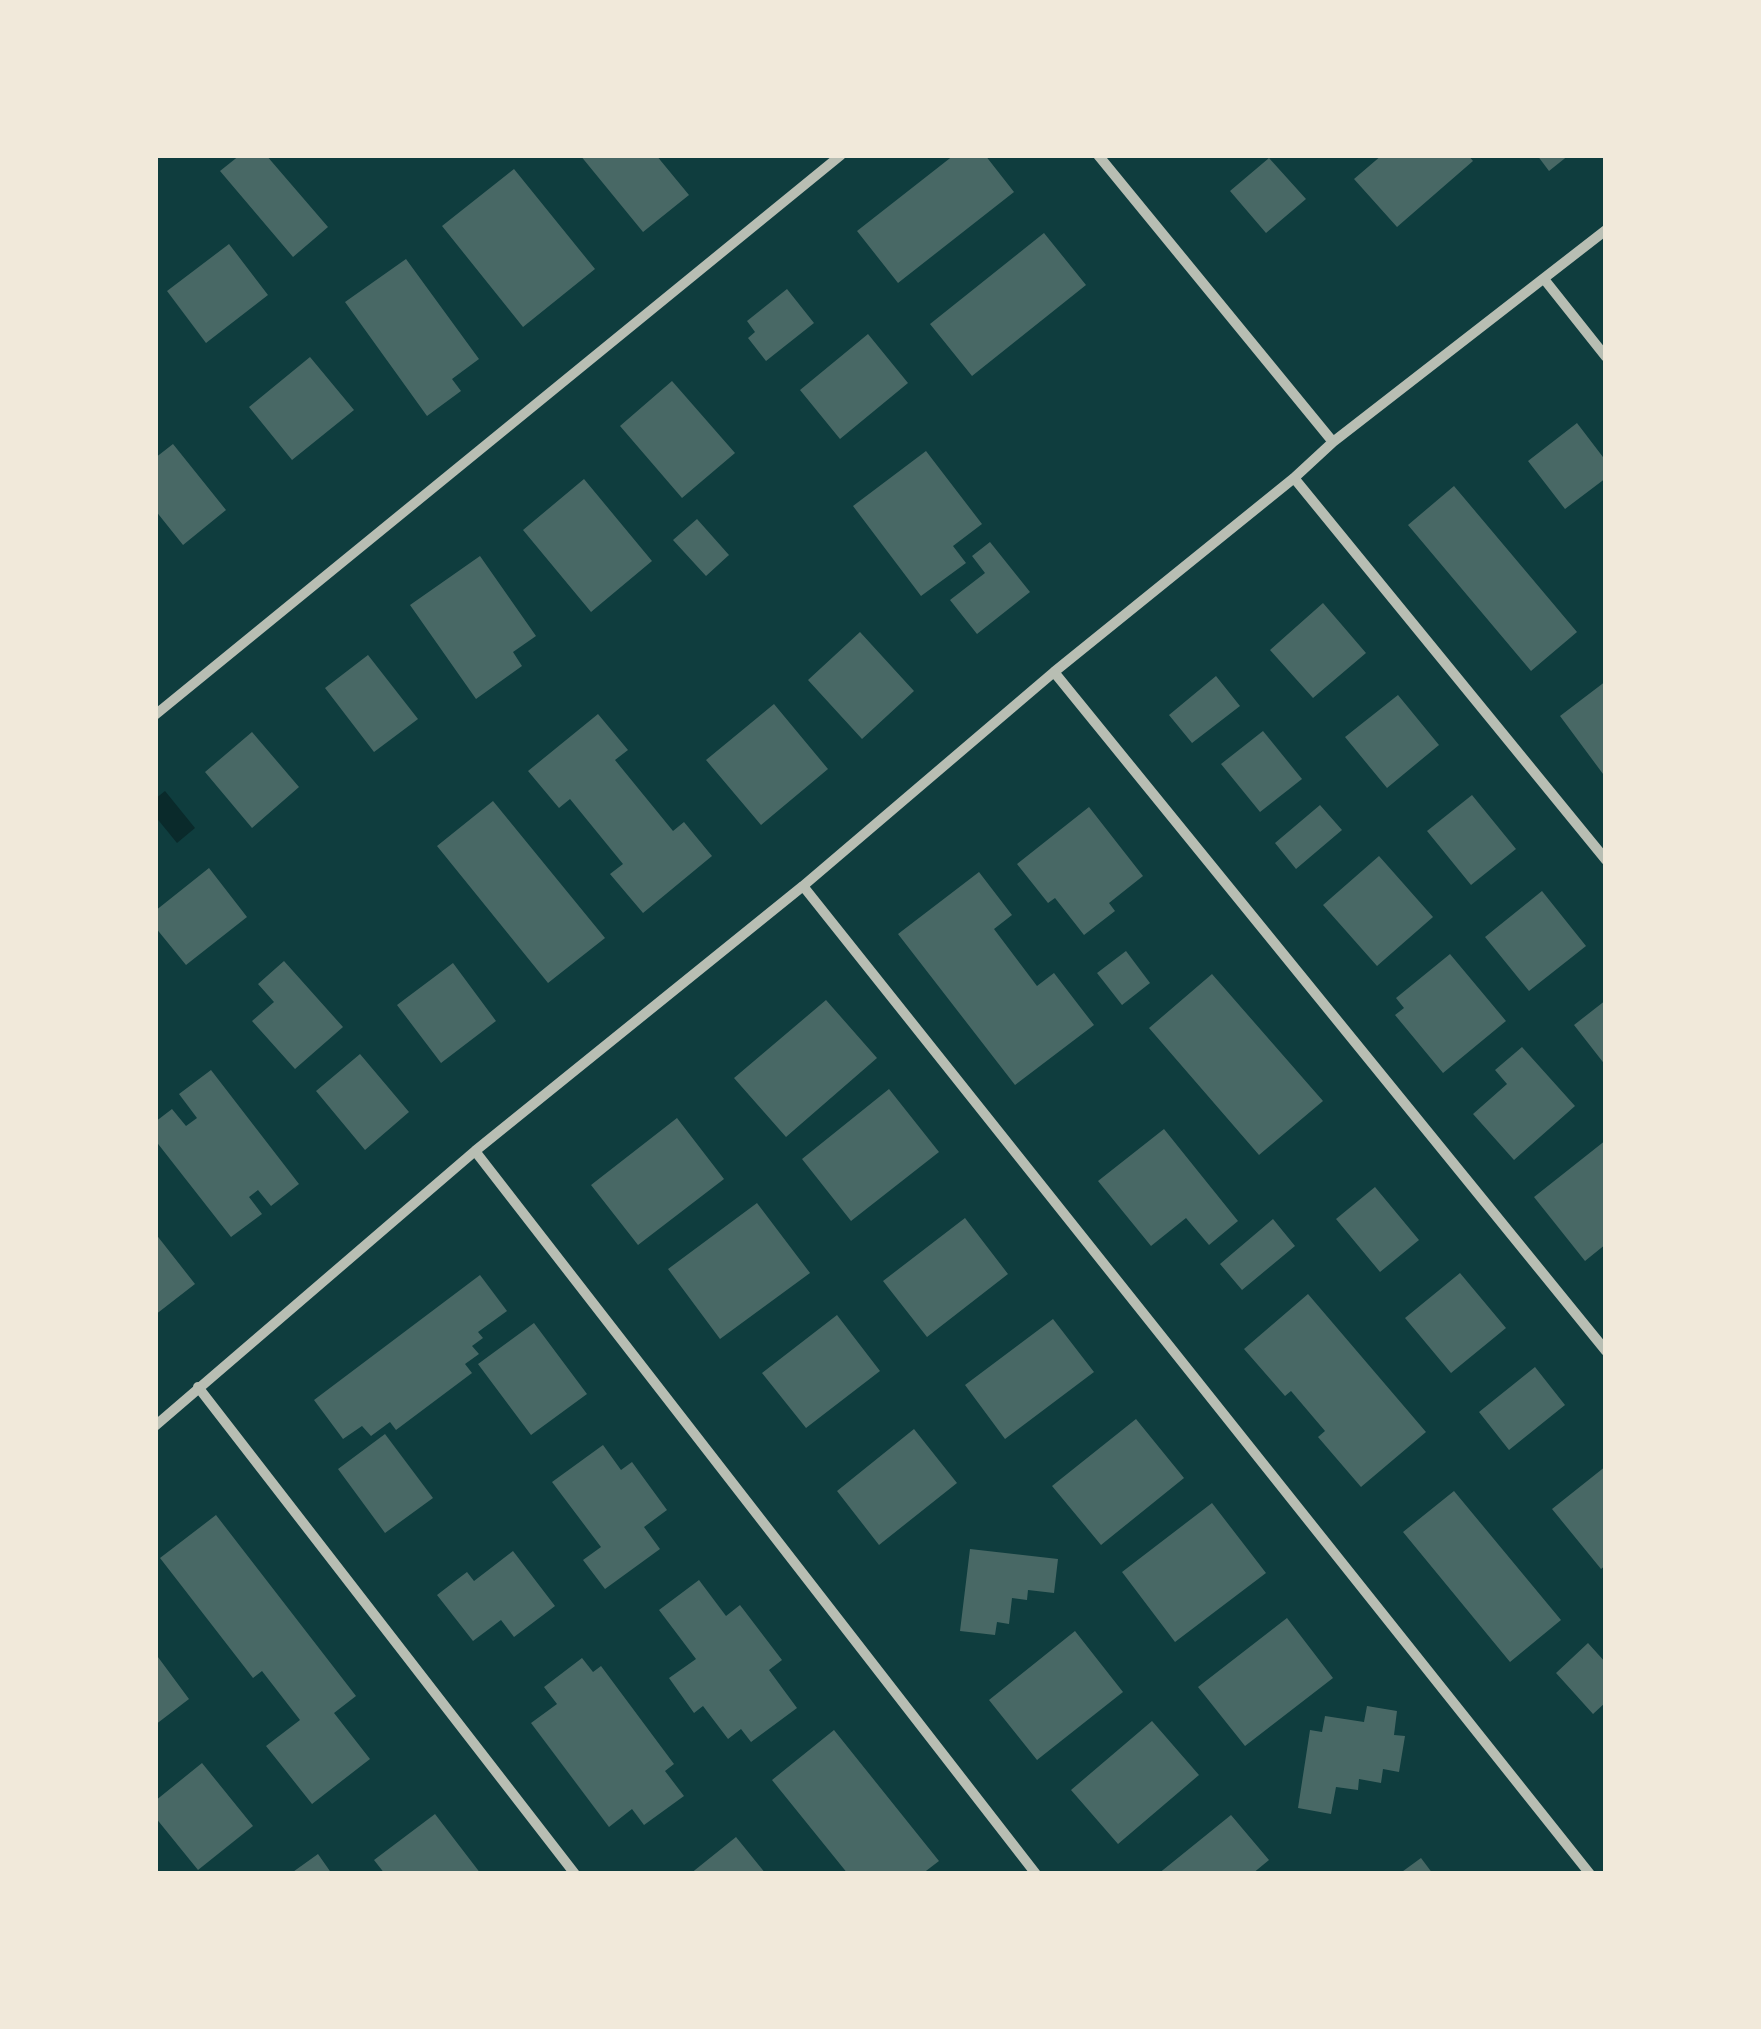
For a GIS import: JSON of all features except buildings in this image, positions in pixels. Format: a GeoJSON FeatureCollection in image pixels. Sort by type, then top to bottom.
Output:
{"type":"FeatureCollection","features":[{"type":"Feature","properties":{"kind":"street"},"geometry":{"type":"LineString","coordinates":[[155,715],[842,155]]}},
{"type":"Feature","properties":{"kind":"street"},"geometry":{"type":"LineString","coordinates":[[1098,155],[1333,442]]}},
{"type":"Feature","properties":{"kind":"street"},"geometry":{"type":"LineString","coordinates":[[155,1426],[475,1151],[803,886],[1333,442],[1606,230]]}},
{"type":"Feature","properties":{"kind":"street"},"geometry":{"type":"LineString","coordinates":[[1544,279],[1606,356]]}},
{"type":"Feature","properties":{"kind":"street"},"geometry":{"type":"LineString","coordinates":[[1294,478],[1606,860]]}},
{"type":"Feature","properties":{"kind":"street"},"geometry":{"type":"LineString","coordinates":[[1054,672],[1606,1351]]}},
{"type":"Feature","properties":{"kind":"street"},"geometry":{"type":"LineString","coordinates":[[803,886],[1590,1874]]}},
{"type":"Feature","properties":{"kind":"street"},"geometry":{"type":"LineString","coordinates":[[475,1151],[1036,1874]]}},
{"type":"Feature","properties":{"kind":"street"},"geometry":{"type":"LineString","coordinates":[[198,1387],[575,1874]]}},
{"type":"Feature","properties":{"kind":"water"},"geometry":{"type":"Polygon","coordinates":[[[165,791],[195,828],[177,843],[155,816],[155,799],[165,791]]]}}]}
